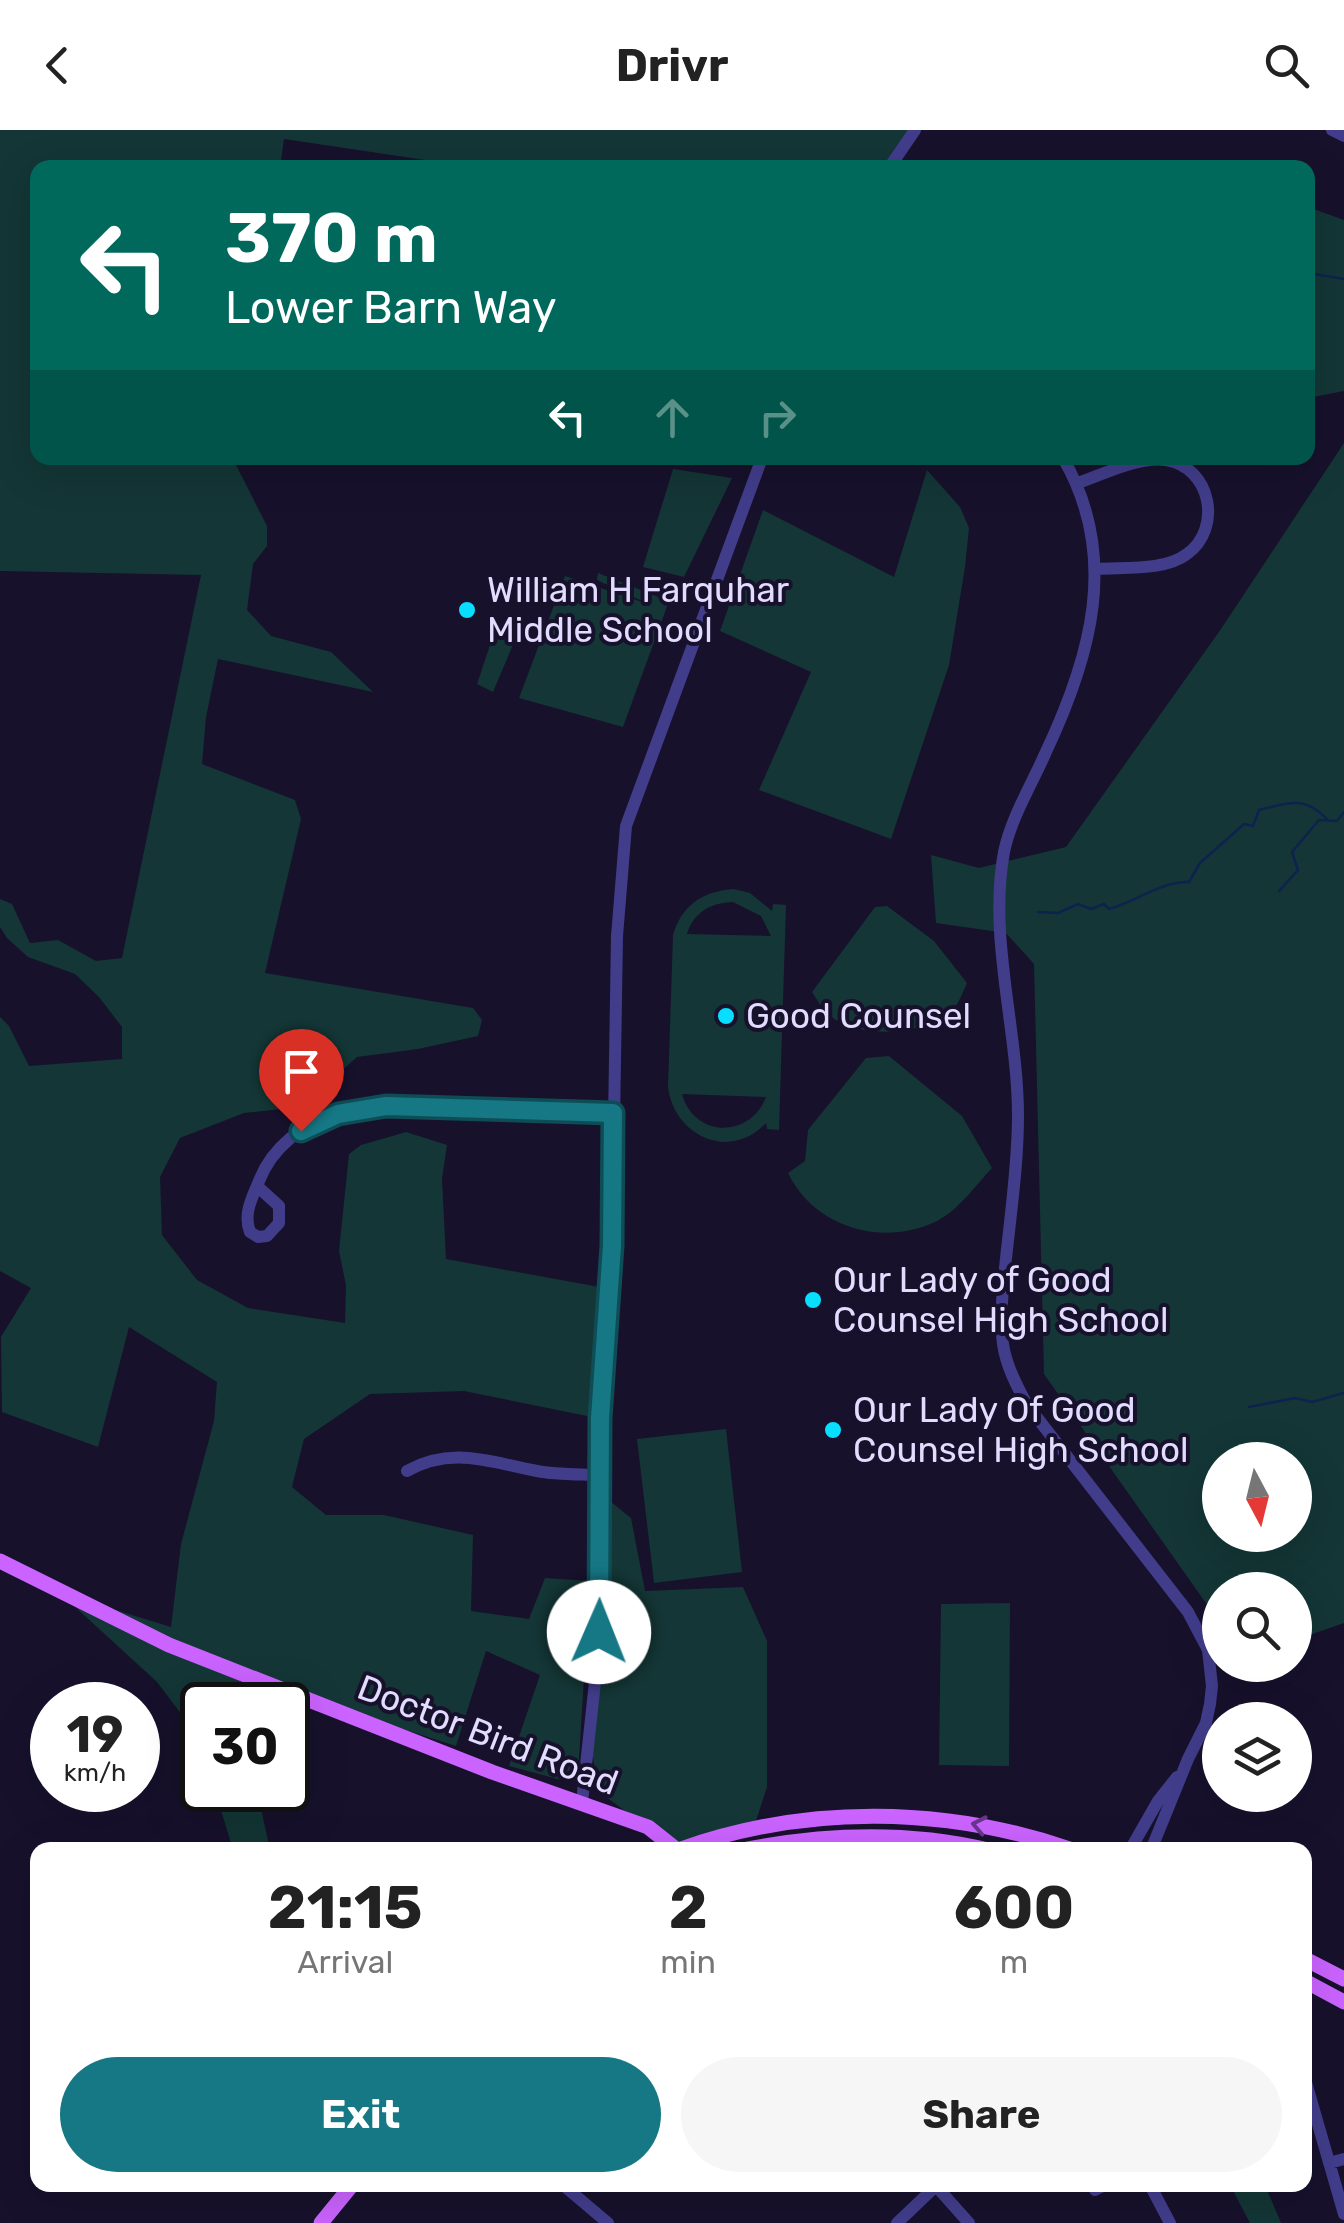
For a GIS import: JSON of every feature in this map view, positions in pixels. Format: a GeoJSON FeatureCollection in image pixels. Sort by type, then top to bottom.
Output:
{"type":"FeatureCollection","features":[{"type":"Feature","properties":{"kind":"main road","name":"Doctor Bird Road"},"geometry":{"type":"LineString","coordinates":[[0,1561],[169,1645],[492,1772],[648,1828],[667,1842]]}},
{"type":"Feature","properties":{"kind":"main road"},"geometry":{"type":"LineString","coordinates":[[704,1842],[754,1827],[896,1815],[986,1826],[1044,1842]]}},
{"type":"Feature","properties":{"kind":"main road"},"geometry":{"type":"LineString","coordinates":[[804,1842],[842,1837],[944,1842]]}},
{"type":"Feature","properties":{"kind":"main road"},"geometry":{"type":"LineString","coordinates":[[1312,1963],[1344,1979]]}},
{"type":"Feature","properties":{"kind":"main road"},"geometry":{"type":"LineString","coordinates":[[1312,1985],[1344,2002]]}},
{"type":"Feature","properties":{"kind":"main road"},"geometry":{"type":"LineString","coordinates":[[326,2221],[347,2192]]}},
{"type":"Feature","properties":{"kind":"street"},"geometry":{"type":"LineString","coordinates":[[895,160],[916,130]]}},
{"type":"Feature","properties":{"kind":"street"},"geometry":{"type":"LineString","coordinates":[[1332,130],[1344,136]]}},
{"type":"Feature","properties":{"kind":"street"},"geometry":{"type":"LineString","coordinates":[[582,1802],[598,1645],[601,1400],[612,1246],[617,936],[626,826],[759,465]]}},
{"type":"Feature","properties":{"kind":"street"},"geometry":{"type":"LineString","coordinates":[[1067,465],[1078,482],[1091,525],[1097,568],[1094,612],[1080,668],[1005,848],[998,896],[1017,1063],[1018,1122],[1004,1282],[1003,1345],[1012,1376],[1028,1406],[1188,1612],[1204,1639],[1212,1670],[1206,1723],[1155,1842]]}},
{"type":"Feature","properties":{"kind":"street"},"geometry":{"type":"LineString","coordinates":[[1078,482],[1132,465]]}},
{"type":"Feature","properties":{"kind":"street"},"geometry":{"type":"LineString","coordinates":[[1097,568],[1161,565],[1187,555],[1205,533],[1210,507],[1205,489],[1185,465]]}},
{"type":"Feature","properties":{"kind":"street"},"geometry":{"type":"LineString","coordinates":[[257,1186],[272,1156],[284,1143],[320,1121],[350,1111],[407,1106],[613,1113]]}},
{"type":"Feature","properties":{"kind":"street"},"geometry":{"type":"LineString","coordinates":[[406,1470],[431,1458],[449,1457],[494,1461],[541,1472],[600,1474]]}},
{"type":"Feature","properties":{"kind":"street"},"geometry":{"type":"LineString","coordinates":[[1135,1842],[1158,1801],[1184,1768]]}},
{"type":"Feature","properties":{"kind":"street"},"geometry":{"type":"LineString","coordinates":[[1312,2104],[1344,2214]]}},
{"type":"Feature","properties":{"kind":"street"},"geometry":{"type":"LineString","coordinates":[[1329,2163],[1344,2159]]}},
{"type":"Feature","properties":{"kind":"street"},"geometry":{"type":"LineString","coordinates":[[571,2192],[608,2223]]}},
{"type":"Feature","properties":{"kind":"street"},"geometry":{"type":"LineString","coordinates":[[897,2223],[930,2192]]}},
{"type":"Feature","properties":{"kind":"street"},"geometry":{"type":"LineString","coordinates":[[941,2192],[969,2223]]}},
{"type":"Feature","properties":{"kind":"street"},"geometry":{"type":"LineString","coordinates":[[1154,2192],[1170,2223]]}},
{"type":"Feature","properties":{"kind":"green space"},"geometry":{"type":"Polygon","coordinates":[[[0,130],[913,130],[889,160],[425,160],[284,139],[281,160],[30,160],[30,465],[236,465],[267,526],[267,546],[253,564],[247,610],[271,636],[331,652],[373,692],[218,659],[206,717],[202,764],[295,800],[301,819],[265,973],[473,1008],[482,1020],[478,1036],[357,1057],[301,1107],[244,1113],[180,1138],[160,1177],[162,1235],[197,1280],[248,1308],[345,1323],[346,1285],[339,1251],[349,1154],[361,1145],[406,1132],[447,1145],[442,1179],[446,1259],[599,1287],[592,1417],[464,1391],[370,1394],[304,1439],[292,1487],[326,1515],[384,1515],[473,1535],[471,1611],[529,1619],[545,1578],[590,1581],[578,1775],[565,1781],[509,1766],[540,1675],[486,1651],[456,1746],[310,1699],[310,1682],[180,1682],[180,1712],[160,1682],[60,1593],[171,1627],[181,1544],[214,1421],[217,1382],[129,1327],[98,1447],[2,1412],[1,1337],[31,1288],[0,1271],[0,1017],[9,1026],[29,1066],[122,1059],[122,1027],[75,974],[28,957],[7,938],[0,927],[0,899],[12,904],[30,943],[58,940],[96,961],[122,958],[201,575],[0,571],[0,130]]]}},
{"type":"Feature","properties":{"kind":"green space"},"geometry":{"type":"Polygon","coordinates":[[[1315,210],[1344,220],[1344,391],[1315,397],[1315,210]]]}},
{"type":"Feature","properties":{"kind":"green space"},"geometry":{"type":"Polygon","coordinates":[[[1344,443],[1344,1623],[1312,1634],[1312,1572],[1202,1572],[1202,1598],[1044,1374],[1034,964],[1006,933],[936,923],[931,855],[979,868],[1066,847],[1221,629],[1344,443]]]}},
{"type":"Feature","properties":{"kind":"green space"},"geometry":{"type":"Polygon","coordinates":[[[673,469],[732,478],[684,577],[643,567],[673,469]]]}},
{"type":"Feature","properties":{"kind":"green space"},"geometry":{"type":"Polygon","coordinates":[[[927,470],[960,507],[969,528],[949,665],[891,839],[759,790],[811,672],[720,631],[763,510],[894,577],[927,470]]]}},
{"type":"Feature","properties":{"kind":"green space"},"geometry":{"type":"Polygon","coordinates":[[[598,573],[669,601],[623,727],[519,698],[565,576],[651,605],[597,580],[598,573]]]}},
{"type":"Feature","properties":{"kind":"green space"},"geometry":{"type":"Polygon","coordinates":[[[496,627],[517,635],[493,692],[477,684],[496,627]]]}},
{"type":"Feature","properties":{"kind":"green space","name":"Good Counsel"},"geometry":{"type":"Polygon","coordinates":[[[723,890],[750,893],[772,911],[773,904],[786,905],[779,1130],[767,1129],[766,1123],[752,1135],[721,1142],[692,1130],[681,1119],[668,1087],[673,935],[682,915],[695,901],[723,890]],[[733,902],[704,910],[687,934],[771,936],[761,916],[733,902]],[[682,1094],[698,1119],[723,1128],[748,1120],[766,1097],[765,1097],[682,1094]]]}},
{"type":"Feature","properties":{"kind":"green space"},"geometry":{"type":"Polygon","coordinates":[[[887,906],[934,941],[967,983],[957,1004],[933,1022],[900,1031],[851,1027],[834,1018],[812,992],[875,907],[887,906]]]}},
{"type":"Feature","properties":{"kind":"green space"},"geometry":{"type":"Polygon","coordinates":[[[889,1056],[962,1116],[992,1168],[959,1205],[935,1222],[914,1229],[872,1232],[832,1219],[814,1207],[788,1173],[805,1161],[808,1130],[866,1058],[889,1056]]]}},
{"type":"Feature","properties":{"kind":"green space"},"geometry":{"type":"Polygon","coordinates":[[[726,1429],[742,1572],[654,1583],[637,1439],[726,1429]]]}},
{"type":"Feature","properties":{"kind":"green space"},"geometry":{"type":"Polygon","coordinates":[[[605,1497],[631,1518],[645,1591],[743,1587],[767,1641],[767,1787],[754,1827],[704,1842],[667,1842],[598,1791],[590,1737],[605,1497]]]}},
{"type":"Feature","properties":{"kind":"green space"},"geometry":{"type":"Polygon","coordinates":[[[1010,1603],[1009,1766],[939,1765],[941,1604],[1010,1603]]]}},
{"type":"Feature","properties":{"kind":"green space"},"geometry":{"type":"Polygon","coordinates":[[[222,1812],[262,1812],[268,1842],[231,1842],[222,1812]]]}},
{"type":"Feature","properties":{"kind":"green space"},"geometry":{"type":"Polygon","coordinates":[[[1234,2192],[1268,2192],[1281,2223],[1250,2223],[1234,2192]]]}},
{"type":"Feature","properties":{"kind":"waterway"},"geometry":{"type":"LineString","coordinates":[[1315,274],[1344,279]]}},
{"type":"Feature","properties":{"kind":"waterway"},"geometry":{"type":"LineString","coordinates":[[1038,912],[1058,913],[1078,904],[1091,909],[1104,904],[1109,909],[1169,885],[1189,882],[1200,863],[1244,824],[1253,826],[1259,810],[1288,803],[1304,804],[1328,820]]}},
{"type":"Feature","properties":{"kind":"waterway"},"geometry":{"type":"LineString","coordinates":[[1279,891],[1298,870],[1292,852],[1319,820],[1337,821],[1344,812]]}},
{"type":"Feature","properties":{"kind":"waterway"},"geometry":{"type":"LineString","coordinates":[[1249,1407],[1295,1398],[1312,1402],[1344,1393]]}},
{"type":"Feature","properties":{"kind":"place","name":"William H Farquhar Middle School"},"geometry":{"type":"Point","coordinates":[467,610]}},
{"type":"Feature","properties":{"kind":"place","name":"Good Counsel"},"geometry":{"type":"Point","coordinates":[726,1016]}},
{"type":"Feature","properties":{"kind":"place","name":"Our Lady of Good Counsel High School"},"geometry":{"type":"Point","coordinates":[813,1300]}},
{"type":"Feature","properties":{"kind":"place","name":"Our Lady Of Good Counsel High School"},"geometry":{"type":"Point","coordinates":[833,1430]}},
{"type":"Feature","properties":{"kind":"route"},"geometry":{"type":"LineString","coordinates":[[301,1131],[338,1114],[386,1106],[613,1113],[612,1246],[600,1418],[599,1632]]}}]}
